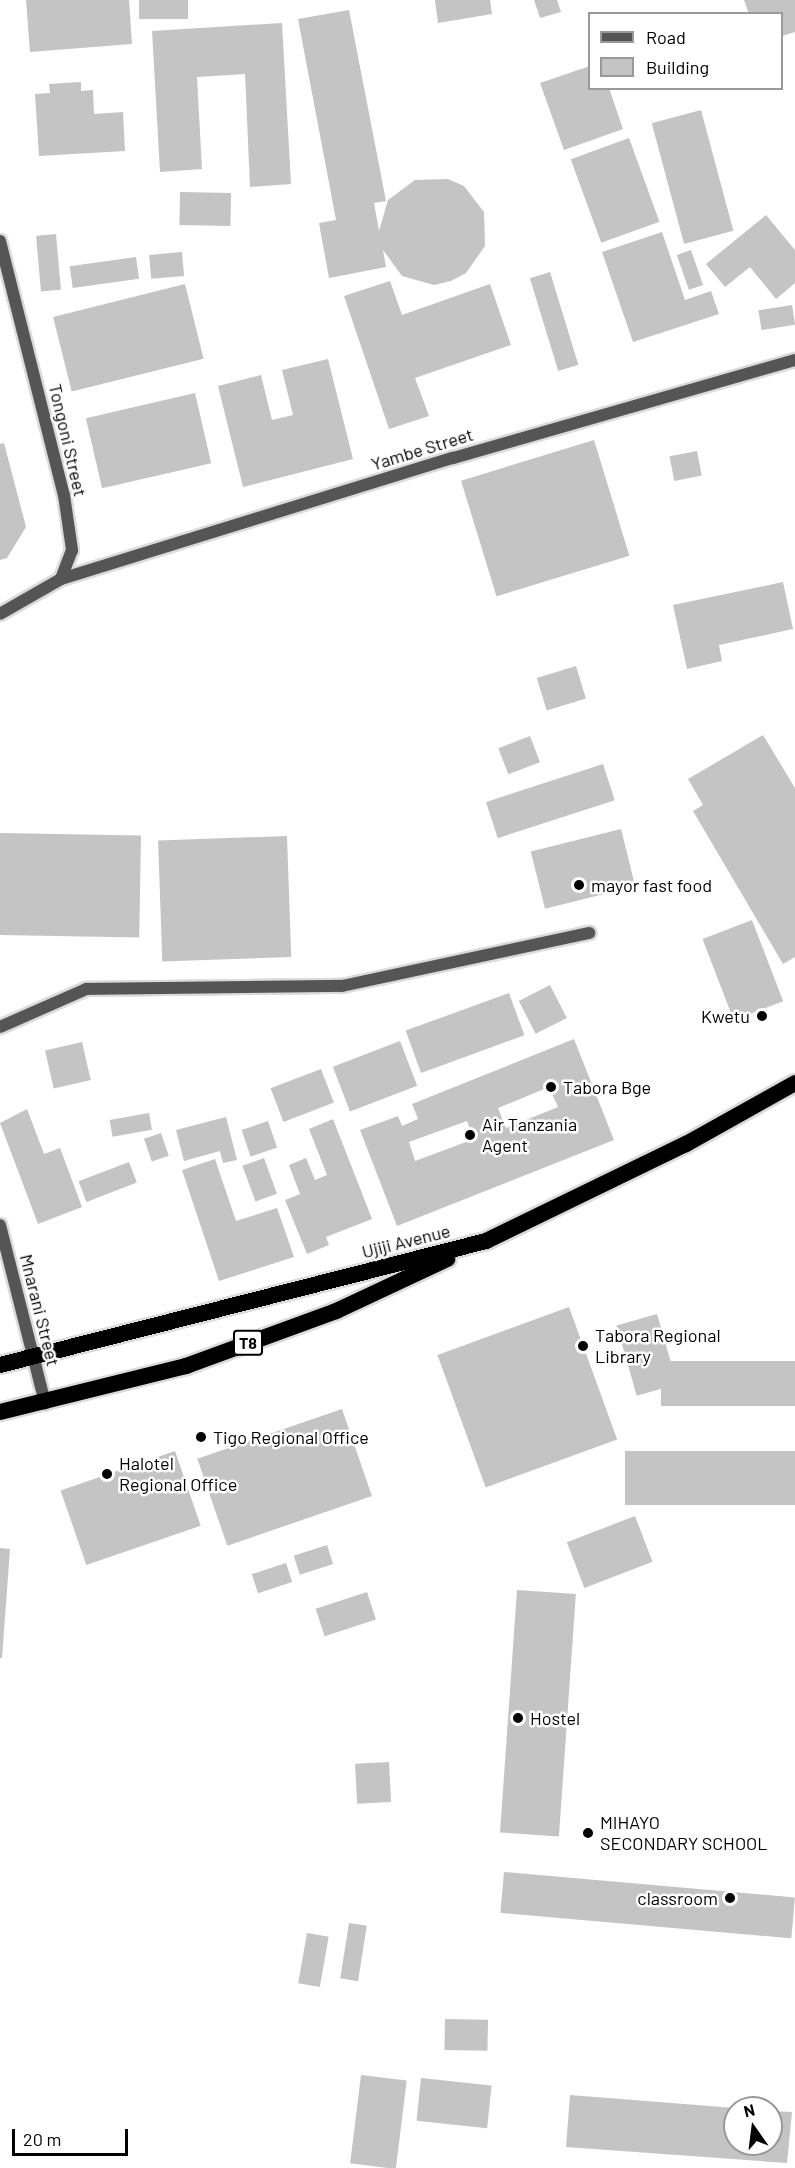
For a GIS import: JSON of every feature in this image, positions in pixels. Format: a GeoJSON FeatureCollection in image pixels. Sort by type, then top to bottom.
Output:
{"type":"FeatureCollection","features":[{"type":"Feature","properties":{"kind":"highway","name":"Ujiji Avenue"},"geometry":{"type":"LineString","coordinates":[[0,1365],[34,1359],[486,1241],[686,1144],[795,1083]]}},
{"type":"Feature","properties":{"kind":"highway","name":"T8"},"geometry":{"type":"LineString","coordinates":[[0,1412],[45,1403],[186,1366],[336,1311],[486,1241]]}},
{"type":"Feature","properties":{"kind":"street","name":"Tongoni Street"},"geometry":{"type":"LineString","coordinates":[[0,241],[64,495],[72,550],[61,579]]}},
{"type":"Feature","properties":{"kind":"street","name":"Yambe Street"},"geometry":{"type":"LineString","coordinates":[[61,579],[453,458],[795,360]]}},
{"type":"Feature","properties":{"kind":"street"},"geometry":{"type":"LineString","coordinates":[[0,614],[61,579]]}},
{"type":"Feature","properties":{"kind":"street"},"geometry":{"type":"LineString","coordinates":[[0,1027],[86,989],[342,986],[589,933]]}},
{"type":"Feature","properties":{"kind":"street","name":"Mnarani Street"},"geometry":{"type":"LineString","coordinates":[[0,1226],[45,1403]]}},
{"type":"Feature","properties":{"kind":"building"},"geometry":{"type":"Polygon","coordinates":[[[26,0],[129,0],[132,44],[30,52],[26,0]]]}},
{"type":"Feature","properties":{"kind":"building"},"geometry":{"type":"Polygon","coordinates":[[[139,0],[188,0],[188,19],[139,19],[139,0]]]}},
{"type":"Feature","properties":{"kind":"building"},"geometry":{"type":"Polygon","coordinates":[[[435,0],[490,0],[492,14],[438,23],[435,0]]]}},
{"type":"Feature","properties":{"kind":"building"},"geometry":{"type":"Polygon","coordinates":[[[534,0],[557,0],[561,12],[540,18],[534,0]]]}},
{"type":"Feature","properties":{"kind":"building"},"geometry":{"type":"Polygon","coordinates":[[[744,0],[795,0],[795,32],[783,36],[783,12],[748,12],[744,0]]]}},
{"type":"Feature","properties":{"kind":"building"},"geometry":{"type":"Polygon","coordinates":[[[349,10],[386,201],[374,203],[379,231],[388,200],[415,180],[448,179],[464,186],[484,212],[485,246],[466,273],[451,281],[434,285],[402,276],[383,250],[386,267],[329,278],[319,223],[336,220],[298,19],[349,10]]]}},
{"type":"Feature","properties":{"kind":"building"},"geometry":{"type":"Polygon","coordinates":[[[282,23],[291,184],[250,187],[245,74],[197,77],[202,169],[160,172],[152,31],[282,23]]]}},
{"type":"Feature","properties":{"kind":"building"},"geometry":{"type":"Polygon","coordinates":[[[588,67],[588,90],[610,90],[623,129],[564,150],[540,83],[588,67]]]}},
{"type":"Feature","properties":{"kind":"building"},"geometry":{"type":"Polygon","coordinates":[[[81,82],[81,91],[93,90],[94,114],[123,112],[125,151],[39,156],[35,94],[50,93],[49,84],[81,82]]]}},
{"type":"Feature","properties":{"kind":"building"},"geometry":{"type":"Polygon","coordinates":[[[701,110],[733,231],[684,244],[652,123],[701,110]]]}},
{"type":"Feature","properties":{"kind":"building"},"geometry":{"type":"Polygon","coordinates":[[[629,138],[659,222],[601,243],[571,159],[629,138]]]}},
{"type":"Feature","properties":{"kind":"building"},"geometry":{"type":"Polygon","coordinates":[[[180,192],[231,193],[230,226],[179,225],[180,192]]]}},
{"type":"Feature","properties":{"kind":"building"},"geometry":{"type":"Polygon","coordinates":[[[766,215],[795,250],[795,283],[776,299],[750,267],[725,287],[706,264],[766,215]]]}},
{"type":"Feature","properties":{"kind":"building"},"geometry":{"type":"Polygon","coordinates":[[[662,232],[685,300],[711,291],[719,314],[633,342],[602,252],[662,232]]]}},
{"type":"Feature","properties":{"kind":"building"},"geometry":{"type":"Polygon","coordinates":[[[56,234],[61,290],[41,292],[36,236],[56,234]]]}},
{"type":"Feature","properties":{"kind":"building"},"geometry":{"type":"Polygon","coordinates":[[[691,250],[703,285],[689,290],[677,255],[691,250]]]}},
{"type":"Feature","properties":{"kind":"building"},"geometry":{"type":"Polygon","coordinates":[[[182,252],[184,276],[151,279],[149,255],[182,252]]]}},
{"type":"Feature","properties":{"kind":"building"},"geometry":{"type":"Polygon","coordinates":[[[136,257],[139,279],[73,288],[70,266],[136,257]]]}},
{"type":"Feature","properties":{"kind":"building"},"geometry":{"type":"Polygon","coordinates":[[[550,272],[578,365],[558,371],[530,278],[550,272]]]}},
{"type":"Feature","properties":{"kind":"building"},"geometry":{"type":"Polygon","coordinates":[[[390,281],[402,315],[490,284],[511,345],[415,378],[429,416],[389,429],[344,296],[390,281]]]}},
{"type":"Feature","properties":{"kind":"building"},"geometry":{"type":"Polygon","coordinates":[[[185,284],[204,359],[72,392],[53,317],[185,284]]]}},
{"type":"Feature","properties":{"kind":"building"},"geometry":{"type":"Polygon","coordinates":[[[792,305],[795,325],[762,330],[758,310],[792,305]]]}},
{"type":"Feature","properties":{"kind":"building"},"geometry":{"type":"Polygon","coordinates":[[[328,359],[353,459],[243,487],[218,386],[261,375],[272,420],[293,415],[282,370],[328,359]]]}},
{"type":"Feature","properties":{"kind":"building"},"geometry":{"type":"Polygon","coordinates":[[[195,393],[211,463],[102,488],[86,418],[195,393]]]}},
{"type":"Feature","properties":{"kind":"building"},"geometry":{"type":"Polygon","coordinates":[[[594,440],[629,556],[496,596],[461,481],[594,440]]]}},
{"type":"Feature","properties":{"kind":"building"},"geometry":{"type":"Polygon","coordinates":[[[4,443],[26,527],[7,558],[0,560],[0,444],[4,443]]]}},
{"type":"Feature","properties":{"kind":"building"},"geometry":{"type":"Polygon","coordinates":[[[697,451],[702,476],[674,481],[670,456],[697,451]]]}},
{"type":"Feature","properties":{"kind":"building"},"geometry":{"type":"Polygon","coordinates":[[[783,582],[793,629],[719,645],[722,661],[687,669],[673,605],[783,582]]]}},
{"type":"Feature","properties":{"kind":"building"},"geometry":{"type":"Polygon","coordinates":[[[576,666],[586,699],[547,711],[537,678],[576,666]]]}},
{"type":"Feature","properties":{"kind":"building"},"geometry":{"type":"Polygon","coordinates":[[[763,735],[795,788],[795,957],[783,964],[693,811],[703,805],[688,779],[763,735]]]}},
{"type":"Feature","properties":{"kind":"building"},"geometry":{"type":"Polygon","coordinates":[[[530,736],[540,762],[508,774],[498,748],[530,736]]]}},
{"type":"Feature","properties":{"kind":"building"},"geometry":{"type":"Polygon","coordinates":[[[603,764],[615,800],[498,838],[486,802],[603,764]]]}},
{"type":"Feature","properties":{"kind":"building"},"geometry":{"type":"Polygon","coordinates":[[[621,829],[635,886],[545,909],[531,851],[621,829]]]}},
{"type":"Feature","properties":{"kind":"building"},"geometry":{"type":"Polygon","coordinates":[[[0,833],[141,835],[139,937],[0,935],[0,833]]]}},
{"type":"Feature","properties":{"kind":"building"},"geometry":{"type":"Polygon","coordinates":[[[287,836],[291,957],[162,961],[158,841],[287,836]]]}},
{"type":"Feature","properties":{"kind":"building"},"geometry":{"type":"Polygon","coordinates":[[[752,920],[783,1001],[734,1020],[703,939],[752,920]]]}},
{"type":"Feature","properties":{"kind":"building"},"geometry":{"type":"Polygon","coordinates":[[[550,985],[567,1018],[536,1034],[519,1001],[550,985]]]}},
{"type":"Feature","properties":{"kind":"building"},"geometry":{"type":"Polygon","coordinates":[[[509,993],[524,1035],[421,1073],[406,1031],[509,993]]]}},
{"type":"Feature","properties":{"kind":"building"},"geometry":{"type":"Polygon","coordinates":[[[574,1039],[614,1140],[397,1226],[360,1130],[398,1116],[402,1126],[418,1119],[412,1104],[574,1039]],[[549,1087],[498,1108],[506,1128],[558,1107],[549,1087]],[[467,1121],[409,1142],[415,1161],[474,1139],[467,1121]]]}},
{"type":"Feature","properties":{"kind":"building"},"geometry":{"type":"Polygon","coordinates":[[[400,1041],[417,1086],[350,1112],[333,1067],[400,1041]]]}},
{"type":"Feature","properties":{"kind":"building"},"geometry":{"type":"Polygon","coordinates":[[[82,1042],[91,1080],[54,1089],[45,1051],[82,1042]]]}},
{"type":"Feature","properties":{"kind":"building"},"geometry":{"type":"Polygon","coordinates":[[[321,1069],[334,1103],[283,1122],[271,1088],[321,1069]]]}},
{"type":"Feature","properties":{"kind":"building"},"geometry":{"type":"Polygon","coordinates":[[[27,1109],[44,1154],[60,1148],[82,1207],[38,1224],[0,1123],[27,1109]]]}},
{"type":"Feature","properties":{"kind":"building"},"geometry":{"type":"Polygon","coordinates":[[[149,1113],[152,1130],[113,1137],[110,1120],[149,1113]]]}},
{"type":"Feature","properties":{"kind":"building"},"geometry":{"type":"Polygon","coordinates":[[[226,1117],[237,1160],[223,1163],[220,1151],[184,1161],[176,1130],[226,1117]]]}},
{"type":"Feature","properties":{"kind":"building"},"geometry":{"type":"Polygon","coordinates":[[[333,1119],[372,1219],[326,1237],[329,1245],[307,1254],[285,1200],[300,1194],[289,1165],[306,1158],[315,1180],[327,1175],[309,1129],[333,1119]]]}},
{"type":"Feature","properties":{"kind":"building"},"geometry":{"type":"Polygon","coordinates":[[[268,1121],[277,1147],[251,1157],[242,1130],[268,1121]]]}},
{"type":"Feature","properties":{"kind":"building"},"geometry":{"type":"Polygon","coordinates":[[[161,1133],[169,1156],[152,1162],[144,1139],[161,1133]]]}},
{"type":"Feature","properties":{"kind":"building"},"geometry":{"type":"Polygon","coordinates":[[[264,1158],[277,1194],[255,1202],[242,1166],[264,1158]]]}},
{"type":"Feature","properties":{"kind":"building"},"geometry":{"type":"Polygon","coordinates":[[[215,1159],[236,1221],[277,1208],[294,1257],[219,1281],[182,1170],[215,1159]]]}},
{"type":"Feature","properties":{"kind":"building"},"geometry":{"type":"Polygon","coordinates":[[[129,1162],[137,1183],[86,1202],[79,1181],[129,1162]]]}},
{"type":"Feature","properties":{"kind":"building"},"geometry":{"type":"Polygon","coordinates":[[[569,1307],[617,1439],[486,1487],[437,1355],[569,1307]]]}},
{"type":"Feature","properties":{"kind":"building"},"geometry":{"type":"Polygon","coordinates":[[[657,1314],[677,1384],[637,1396],[617,1326],[657,1314]]]}},
{"type":"Feature","properties":{"kind":"building"},"geometry":{"type":"Polygon","coordinates":[[[661,1361],[795,1361],[795,1406],[661,1406],[661,1361]]]}},
{"type":"Feature","properties":{"kind":"building"},"geometry":{"type":"Polygon","coordinates":[[[342,1409],[372,1496],[227,1546],[197,1459],[342,1409]]]}},
{"type":"Feature","properties":{"kind":"building"},"geometry":{"type":"Polygon","coordinates":[[[175,1451],[201,1526],[86,1565],[61,1490],[175,1451]]]}},
{"type":"Feature","properties":{"kind":"building"},"geometry":{"type":"Polygon","coordinates":[[[625,1451],[795,1451],[795,1505],[625,1505],[625,1451]]]}},
{"type":"Feature","properties":{"kind":"building"},"geometry":{"type":"Polygon","coordinates":[[[635,1516],[653,1562],[584,1588],[567,1542],[635,1516]]]}},
{"type":"Feature","properties":{"kind":"building"},"geometry":{"type":"Polygon","coordinates":[[[327,1545],[333,1564],[300,1575],[294,1556],[327,1545]]]}},
{"type":"Feature","properties":{"kind":"building"},"geometry":{"type":"Polygon","coordinates":[[[0,1548],[10,1549],[2,1658],[0,1658],[0,1548]]]}},
{"type":"Feature","properties":{"kind":"building"},"geometry":{"type":"Polygon","coordinates":[[[286,1563],[292,1582],[258,1593],[252,1574],[286,1563]]]}},
{"type":"Feature","properties":{"kind":"building"},"geometry":{"type":"Polygon","coordinates":[[[517,1590],[576,1594],[559,1837],[500,1832],[517,1590]]]}},
{"type":"Feature","properties":{"kind":"building"},"geometry":{"type":"Polygon","coordinates":[[[367,1592],[376,1620],[325,1636],[316,1609],[367,1592]]]}},
{"type":"Feature","properties":{"kind":"building"},"geometry":{"type":"Polygon","coordinates":[[[389,1762],[391,1802],[357,1804],[355,1764],[389,1762]]]}},
{"type":"Feature","properties":{"kind":"building"},"geometry":{"type":"Polygon","coordinates":[[[504,1872],[795,1897],[791,1938],[500,1913],[504,1872]]]}},
{"type":"Feature","properties":{"kind":"building"},"geometry":{"type":"Polygon","coordinates":[[[349,1923],[367,1926],[358,1981],[340,1978],[349,1923]]]}},
{"type":"Feature","properties":{"kind":"building"},"geometry":{"type":"Polygon","coordinates":[[[307,1933],[329,1937],[320,1987],[298,1983],[307,1933]]]}},
{"type":"Feature","properties":{"kind":"building"},"geometry":{"type":"Polygon","coordinates":[[[445,2019],[488,2020],[487,2051],[444,2050],[445,2019]]]}},
{"type":"Feature","properties":{"kind":"building"},"geometry":{"type":"Polygon","coordinates":[[[361,2075],[407,2081],[396,2168],[350,2163],[361,2075]]]}},
{"type":"Feature","properties":{"kind":"building"},"geometry":{"type":"Polygon","coordinates":[[[421,2078],[492,2085],[487,2128],[417,2121],[421,2078]]]}},
{"type":"Feature","properties":{"kind":"building"},"geometry":{"type":"Polygon","coordinates":[[[570,2095],[723,2107],[723,2156],[783,2156],[783,2112],[792,2112],[787,2163],[566,2147],[570,2095]]]}},
{"type":"Feature","properties":{"kind":"place","name":"mayor fast food"},"geometry":{"type":"Point","coordinates":[579,885]}},
{"type":"Feature","properties":{"kind":"place","name":"Kwetu"},"geometry":{"type":"Point","coordinates":[762,1016]}},
{"type":"Feature","properties":{"kind":"place","name":"Tabora Bge"},"geometry":{"type":"Point","coordinates":[551,1087]}},
{"type":"Feature","properties":{"kind":"place","name":"Air Tanzania Agent"},"geometry":{"type":"Point","coordinates":[470,1135]}},
{"type":"Feature","properties":{"kind":"place","name":"Tabora Regional Library"},"geometry":{"type":"Point","coordinates":[583,1346]}},
{"type":"Feature","properties":{"kind":"place","name":"Tigo Regional Office"},"geometry":{"type":"Point","coordinates":[201,1437]}},
{"type":"Feature","properties":{"kind":"place","name":"Halotel Regional Office"},"geometry":{"type":"Point","coordinates":[107,1474]}},
{"type":"Feature","properties":{"kind":"place","name":"Hostel"},"geometry":{"type":"Point","coordinates":[518,1718]}},
{"type":"Feature","properties":{"kind":"place","name":"MIHAYO SECONDARY SCHOOL"},"geometry":{"type":"Point","coordinates":[588,1833]}},
{"type":"Feature","properties":{"kind":"place","name":"classroom"},"geometry":{"type":"Point","coordinates":[730,1898]}}]}
